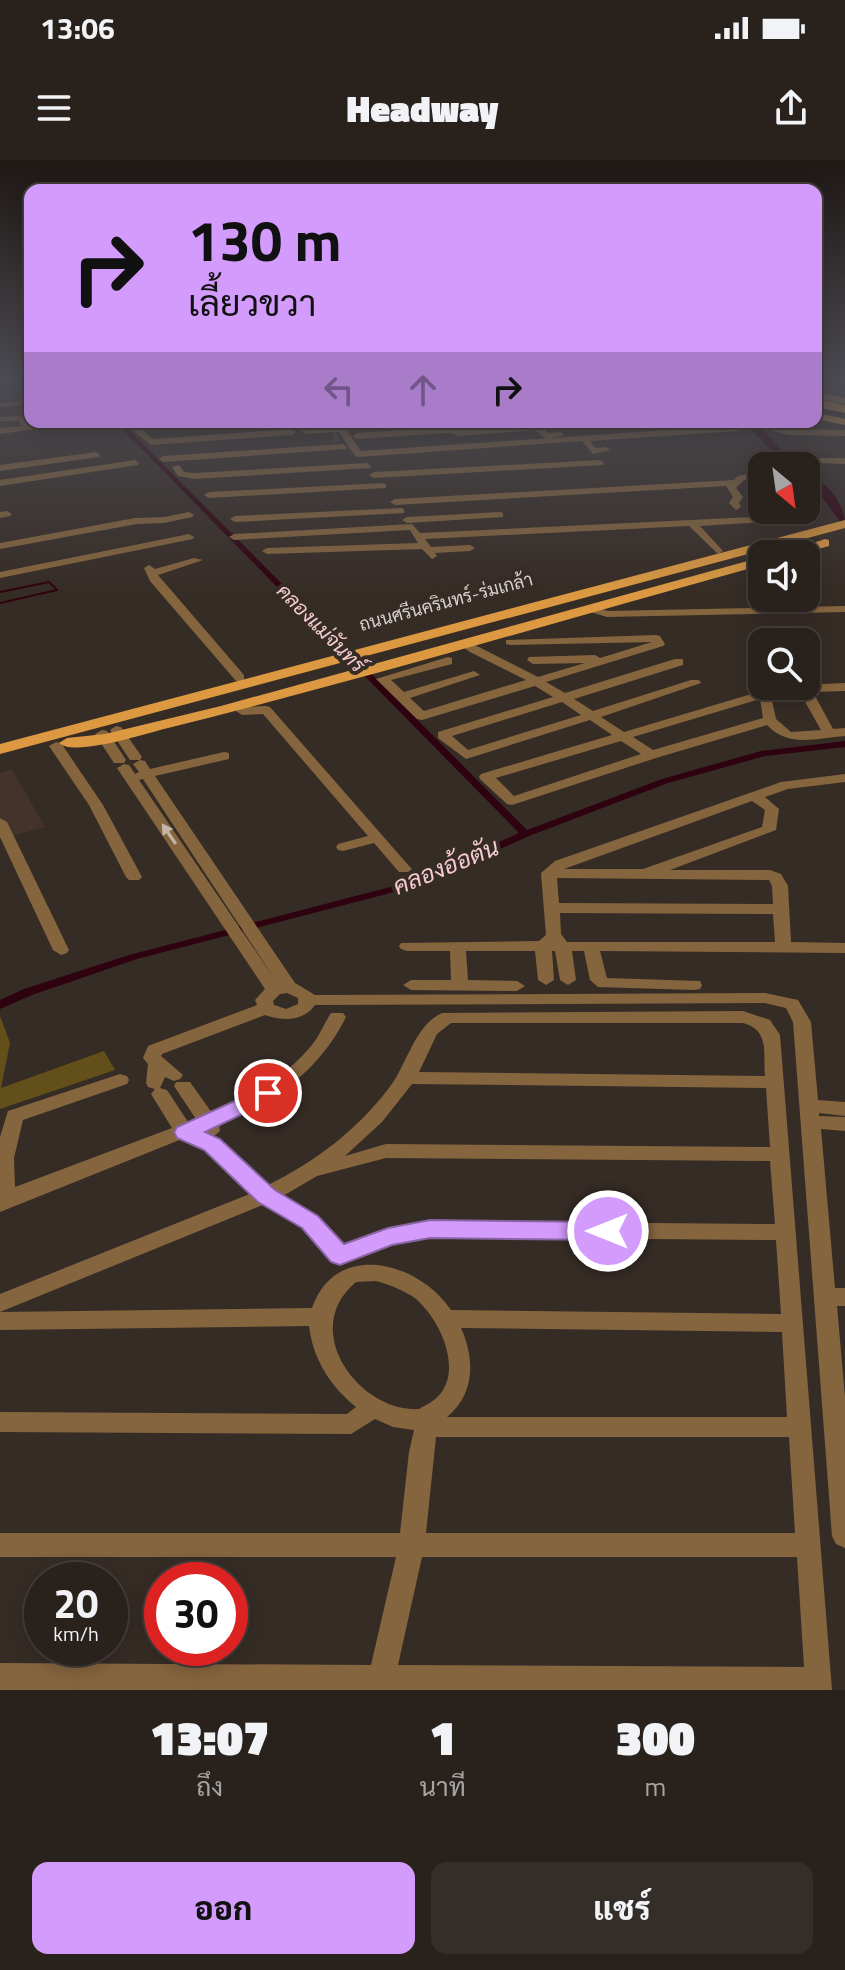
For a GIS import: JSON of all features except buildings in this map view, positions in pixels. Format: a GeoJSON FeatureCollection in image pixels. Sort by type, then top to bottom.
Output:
{"type":"FeatureCollection","features":[{"type":"Feature","properties":{"kind":"main road","name":"ถนนศรีนครินทร์-ร่มเกล้า"},"geometry":{"type":"LineString","coordinates":[[111,734],[369,657],[545,596],[805,528],[845,521]]}},
{"type":"Feature","properties":{"kind":"main road","name":"ถนนศรีนครินทร์-ร่มเกล้า"},"geometry":{"type":"LineString","coordinates":[[801,540],[845,521]]}},
{"type":"Feature","properties":{"kind":"main road","name":"ถนนศรีนครินทร์-ร่มเกล้า"},"geometry":{"type":"LineString","coordinates":[[815,540],[845,531]]}},
{"type":"Feature","properties":{"kind":"main road","name":"ถนนศรีนครินทร์-ร่มเกล้า"},"geometry":{"type":"LineString","coordinates":[[820,544],[845,538]]}},
{"type":"Feature","properties":{"kind":"main road","name":"ถนนศรีนครินทร์-ร่มเกล้า"},"geometry":{"type":"LineString","coordinates":[[61,741],[657,580],[748,558]]}},
{"type":"Feature","properties":{"kind":"main road","name":"ถนนศรีนครินทร์-ร่มเกล้า"},"geometry":{"type":"LineString","coordinates":[[369,657],[465,644],[748,560]]}},
{"type":"Feature","properties":{"kind":"main road"},"geometry":{"type":"LineString","coordinates":[[545,596],[657,580]]}},
{"type":"Feature","properties":{"kind":"main road"},"geometry":{"type":"LineString","coordinates":[[575,613],[657,580]]}},
{"type":"Feature","properties":{"kind":"main road","name":"ถนนศรีนครินทร์-ร่มเกล้า"},"geometry":{"type":"LineString","coordinates":[[0,762],[240,678],[334,666]]}},
{"type":"Feature","properties":{"kind":"main road","name":"ถนนศรีนครินทร์-ร่มเกล้า"},"geometry":{"type":"LineString","coordinates":[[0,749],[244,713],[334,666]]}},
{"type":"Feature","properties":{"kind":"street"},"geometry":{"type":"LineString","coordinates":[[163,459],[210,450]]}},
{"type":"Feature","properties":{"kind":"street"},"geometry":{"type":"LineString","coordinates":[[355,450],[409,523]]}},
{"type":"Feature","properties":{"kind":"street"},"geometry":{"type":"LineString","coordinates":[[358,454],[427,450]]}},
{"type":"Feature","properties":{"kind":"street"},"geometry":{"type":"LineString","coordinates":[[435,450],[442,459],[459,460],[476,458],[471,450]]}},
{"type":"Feature","properties":{"kind":"street"},"geometry":{"type":"LineString","coordinates":[[453,450],[459,460]]}},
{"type":"Feature","properties":{"kind":"street"},"geometry":{"type":"LineString","coordinates":[[0,468],[96,455]]}},
{"type":"Feature","properties":{"kind":"street"},"geometry":{"type":"LineString","coordinates":[[820,461],[845,461]]}},
{"type":"Feature","properties":{"kind":"street"},"geometry":{"type":"LineString","coordinates":[[0,483],[135,463]]}},
{"type":"Feature","properties":{"kind":"street"},"geometry":{"type":"LineString","coordinates":[[176,467],[181,474],[187,475],[263,476],[600,463]]}},
{"type":"Feature","properties":{"kind":"street"},"geometry":{"type":"LineString","coordinates":[[736,507],[734,503],[738,497],[730,487],[742,477],[748,478]]}},
{"type":"Feature","properties":{"kind":"street"},"geometry":{"type":"LineString","coordinates":[[209,495],[409,523],[737,483]]}},
{"type":"Feature","properties":{"kind":"street"},"geometry":{"type":"LineString","coordinates":[[686,488],[704,490],[724,487]]}},
{"type":"Feature","properties":{"kind":"street"},"geometry":{"type":"LineString","coordinates":[[318,499],[409,523],[470,548]]}},
{"type":"Feature","properties":{"kind":"street"},"geometry":{"type":"LineString","coordinates":[[139,520],[143,514],[157,509]]}},
{"type":"Feature","properties":{"kind":"street"},"geometry":{"type":"LineString","coordinates":[[0,546],[139,520],[189,515]]}},
{"type":"Feature","properties":{"kind":"street"},"geometry":{"type":"LineString","coordinates":[[234,537],[500,515]]}},
{"type":"Feature","properties":{"kind":"street"},"geometry":{"type":"LineString","coordinates":[[235,519],[409,523],[748,520]]}},
{"type":"Feature","properties":{"kind":"street"},"geometry":{"type":"LineString","coordinates":[[691,522],[718,551]]}},
{"type":"Feature","properties":{"kind":"street"},"geometry":{"type":"LineString","coordinates":[[42,523],[52,537]]}},
{"type":"Feature","properties":{"kind":"street"},"geometry":{"type":"LineString","coordinates":[[312,553],[372,550],[409,523]]}},
{"type":"Feature","properties":{"kind":"street"},"geometry":{"type":"LineString","coordinates":[[0,575],[189,537]]}},
{"type":"Feature","properties":{"kind":"street"},"geometry":{"type":"LineString","coordinates":[[267,551],[372,550]]}},
{"type":"Feature","properties":{"kind":"street"},"geometry":{"type":"LineString","coordinates":[[198,560],[150,571],[240,678]]}},
{"type":"Feature","properties":{"kind":"street"},"geometry":{"type":"LineString","coordinates":[[591,609],[607,614],[766,616],[845,609]]}},
{"type":"Feature","properties":{"kind":"street"},"geometry":{"type":"LineString","coordinates":[[448,661],[382,679],[422,716],[659,644],[656,638],[510,642]]}},
{"type":"Feature","properties":{"kind":"street"},"geometry":{"type":"LineString","coordinates":[[465,644],[496,665],[538,682],[651,755]]}},
{"type":"Feature","properties":{"kind":"street"},"geometry":{"type":"LineString","coordinates":[[533,660],[609,660]]}},
{"type":"Feature","properties":{"kind":"street"},"geometry":{"type":"LineString","coordinates":[[679,662],[443,735],[466,755],[695,683]]}},
{"type":"Feature","properties":{"kind":"street"},"geometry":{"type":"LineString","coordinates":[[401,697],[474,675]]}},
{"type":"Feature","properties":{"kind":"street"},"geometry":{"type":"LineString","coordinates":[[820,688],[845,687]]}},
{"type":"Feature","properties":{"kind":"street"},"geometry":{"type":"LineString","coordinates":[[748,700],[619,735],[486,777],[512,801],[770,720]]}},
{"type":"Feature","properties":{"kind":"street"},"geometry":{"type":"LineString","coordinates":[[766,700],[770,720],[786,735],[845,732]]}},
{"type":"Feature","properties":{"kind":"street"},"geometry":{"type":"LineString","coordinates":[[811,700],[829,733]]}},
{"type":"Feature","properties":{"kind":"street"},"geometry":{"type":"LineString","coordinates":[[244,713],[266,710],[404,869]]}},
{"type":"Feature","properties":{"kind":"street"},"geometry":{"type":"LineString","coordinates":[[111,734],[282,989]]}},
{"type":"Feature","properties":{"kind":"street"},"geometry":{"type":"LineString","coordinates":[[61,741],[90,784],[134,877]]}},
{"type":"Feature","properties":{"kind":"street"},"geometry":{"type":"LineString","coordinates":[[133,767],[224,756]]}},
{"type":"Feature","properties":{"kind":"street"},"geometry":{"type":"LineString","coordinates":[[549,873],[573,857],[754,796],[797,783],[845,778]]}},
{"type":"Feature","properties":{"kind":"street"},"geometry":{"type":"LineString","coordinates":[[644,874],[767,830],[771,827],[772,809],[754,796]]}},
{"type":"Feature","properties":{"kind":"street"},"geometry":{"type":"LineString","coordinates":[[0,822],[61,950]]}},
{"type":"Feature","properties":{"kind":"street"},"geometry":{"type":"LineString","coordinates":[[343,847],[377,838]]}},
{"type":"Feature","properties":{"kind":"street"},"geometry":{"type":"LineString","coordinates":[[549,873],[770,875],[778,881],[783,947]]}},
{"type":"Feature","properties":{"kind":"street"},"geometry":{"type":"LineString","coordinates":[[547,988],[553,943],[549,873]]}},
{"type":"Feature","properties":{"kind":"street"},"geometry":{"type":"LineString","coordinates":[[550,908],[781,909]]}},
{"type":"Feature","properties":{"kind":"street"},"geometry":{"type":"LineString","coordinates":[[553,943],[570,988]]}},
{"type":"Feature","properties":{"kind":"street"},"geometry":{"type":"LineString","coordinates":[[407,946],[553,943],[591,947],[845,948]]}},
{"type":"Feature","properties":{"kind":"street"},"geometry":{"type":"LineString","coordinates":[[458,946],[460,985]]}},
{"type":"Feature","properties":{"kind":"street"},"geometry":{"type":"LineString","coordinates":[[591,947],[598,980],[604,983],[694,985]]}},
{"type":"Feature","properties":{"kind":"street"},"geometry":{"type":"LineString","coordinates":[[411,985],[517,986]]}},
{"type":"Feature","properties":{"kind":"street"},"geometry":{"type":"LineString","coordinates":[[308,1000],[570,988],[765,998],[792,1004],[802,1022],[810,1114],[835,1297],[845,1536]]}},
{"type":"Feature","properties":{"kind":"street"},"geometry":{"type":"LineString","coordinates":[[266,1008],[264,1000],[282,989],[303,991],[308,1000]]}},
{"type":"Feature","properties":{"kind":"street"},"geometry":{"type":"LineString","coordinates":[[308,1000],[300,1011],[282,1015],[266,1008],[154,1050],[152,1058],[157,1080],[185,1132],[212,1144],[267,1196],[310,1222],[345,1265],[405,1281],[427,1296],[445,1319],[456,1342],[460,1373],[447,1406],[426,1422],[412,1544],[379,1684]]}},
{"type":"Feature","properties":{"kind":"street"},"geometry":{"type":"LineString","coordinates":[[120,1080],[15,1116],[4,1158],[3,1203],[209,1123],[268,1093],[303,1066],[329,1039],[337,1017]]}},
{"type":"Feature","properties":{"kind":"street"},"geometry":{"type":"LineString","coordinates":[[0,1303],[267,1196],[329,1158],[364,1126],[407,1078],[422,1053],[433,1023],[448,1017],[743,1017],[768,1027],[819,1685],[379,1684],[0,1677]]}},
{"type":"Feature","properties":{"kind":"street"},"geometry":{"type":"LineString","coordinates":[[407,1078],[774,1082]]}},
{"type":"Feature","properties":{"kind":"street"},"geometry":{"type":"LineString","coordinates":[[157,1080],[178,1080],[209,1123],[212,1144]]}},
{"type":"Feature","properties":{"kind":"street"},"geometry":{"type":"LineString","coordinates":[[810,1114],[845,1109]]}},
{"type":"Feature","properties":{"kind":"street"},"geometry":{"type":"LineString","coordinates":[[810,1114],[845,1124]]}},
{"type":"Feature","properties":{"kind":"street"},"geometry":{"type":"LineString","coordinates":[[364,1126],[386,1151]]}},
{"type":"Feature","properties":{"kind":"street"},"geometry":{"type":"LineString","coordinates":[[303,1174],[386,1151],[780,1154]]}},
{"type":"Feature","properties":{"kind":"street"},"geometry":{"type":"LineString","coordinates":[[785,1232],[430,1229],[388,1237],[345,1265],[320,1317],[320,1341],[331,1364],[349,1389],[374,1407],[412,1420],[800,1427]]}},
{"type":"Feature","properties":{"kind":"street"},"geometry":{"type":"LineString","coordinates":[[0,1321],[320,1317]]}},
{"type":"Feature","properties":{"kind":"street"},"geometry":{"type":"LineString","coordinates":[[445,1319],[792,1323]]}},
{"type":"Feature","properties":{"kind":"street"},"geometry":{"type":"LineString","coordinates":[[0,1422],[351,1424],[374,1407]]}},
{"type":"Feature","properties":{"kind":"street"},"geometry":{"type":"LineString","coordinates":[[0,1545],[808,1545]]}},
{"type":"Feature","properties":{"kind":"shaded area"},"geometry":{"type":"Polygon","coordinates":[[[12,769],[45,827],[0,839],[0,773],[12,769]]]}},
{"type":"Feature","properties":{"kind":"shaded area"},"geometry":{"type":"Polygon","coordinates":[[[0,1016],[10,1043],[1,1088],[104,1051],[115,1070],[0,1109],[0,1016]]]}},
{"type":"Feature","properties":{"kind":"waterway","name":"คลองแม่จันทร์"},"geometry":{"type":"LineString","coordinates":[[146,450],[525,834]]}},
{"type":"Feature","properties":{"kind":"waterway"},"geometry":{"type":"LineString","coordinates":[[820,486],[845,520]]}},
{"type":"Feature","properties":{"kind":"waterway"},"geometry":{"type":"LineString","coordinates":[[0,592],[49,582],[57,590],[0,603]]}},
{"type":"Feature","properties":{"kind":"waterway","name":"คลองอ้อตัน"},"geometry":{"type":"LineString","coordinates":[[525,834],[665,781],[764,753],[845,744]]}},
{"type":"Feature","properties":{"kind":"waterway","name":"คลองอ้อตัน"},"geometry":{"type":"LineString","coordinates":[[0,1005],[28,992],[133,957],[417,883],[525,834]]}},
{"type":"Feature","properties":{"kind":"route"},"geometry":{"type":"LineString","coordinates":[[268,1093],[238,1110],[185,1132],[212,1144],[267,1196],[310,1222],[340,1256],[388,1237],[430,1229],[608,1231]]}}]}
